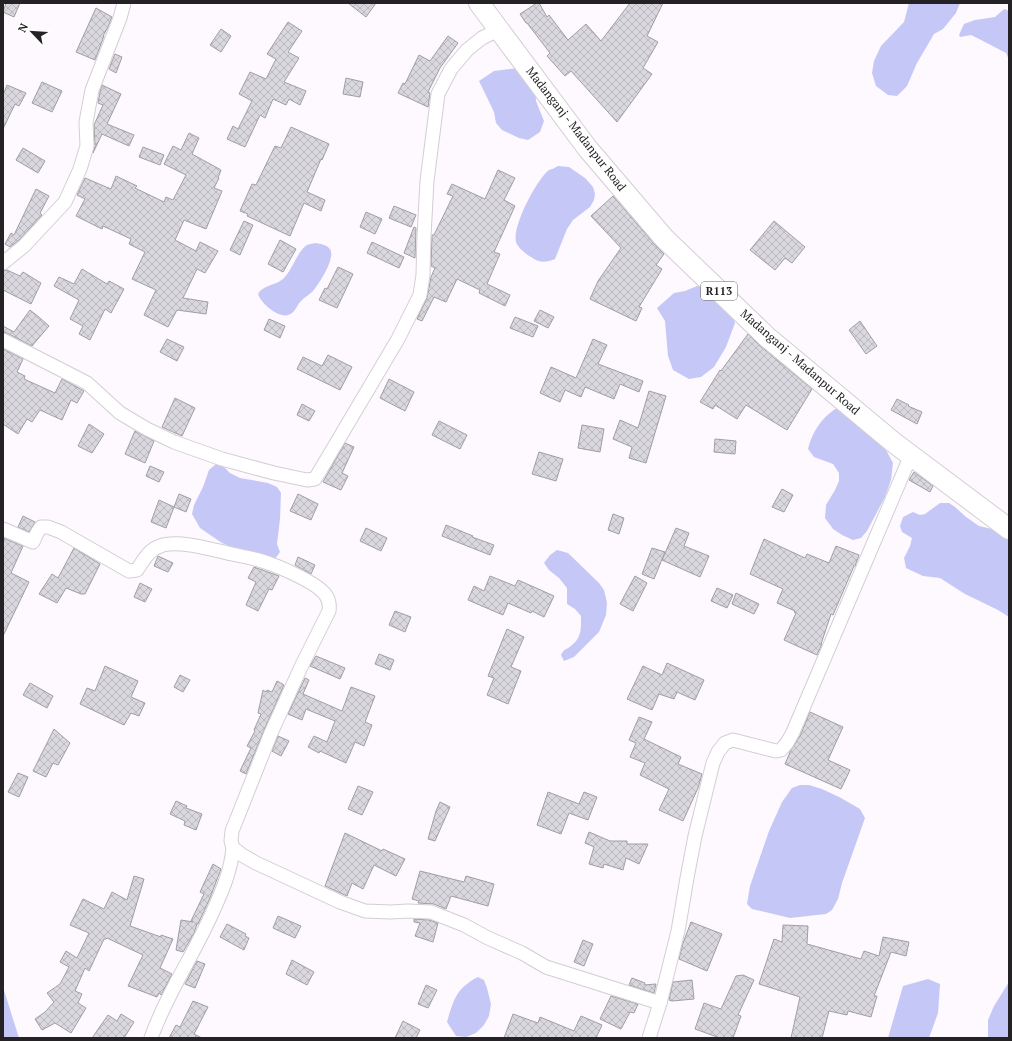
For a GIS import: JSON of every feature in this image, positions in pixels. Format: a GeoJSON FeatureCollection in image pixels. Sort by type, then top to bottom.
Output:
{"type":"FeatureCollection","features":[{"type":"Feature","properties":{"kind":"main road","name":"Madanganj - Madanpur Road"},"geometry":{"type":"LineString","coordinates":[[479,3],[500,29],[588,150],[664,238],[767,337],[893,442],[1009,529]]}},
{"type":"Feature","properties":{"kind":"street"},"geometry":{"type":"LineString","coordinates":[[3,263],[24,246],[65,202],[80,168],[87,146],[86,122],[92,90],[120,18],[124,3]]}},
{"type":"Feature","properties":{"kind":"street"},"geometry":{"type":"LineString","coordinates":[[3,340],[86,383],[120,413],[147,429],[174,442],[222,459],[266,471],[307,480],[315,479],[398,339],[420,295],[423,275],[427,181],[438,94],[450,69],[467,50],[482,38],[500,29]]}},
{"type":"Feature","properties":{"kind":"street"},"geometry":{"type":"LineString","coordinates":[[649,1038],[660,1003],[678,931],[695,836],[713,763],[724,743],[733,740],[776,751],[781,750],[787,743],[911,455]]}},
{"type":"Feature","properties":{"kind":"street"},"geometry":{"type":"LineString","coordinates":[[3,529],[33,542],[41,527],[48,527],[61,532],[129,571],[137,570],[147,554],[155,548],[165,544],[182,544],[214,549],[260,561],[308,581],[325,594],[330,602],[329,611],[300,667],[271,733],[232,831],[231,841],[233,848],[231,863],[222,890],[206,927],[173,989],[151,1038]]}},
{"type":"Feature","properties":{"kind":"street"},"geometry":{"type":"LineString","coordinates":[[233,848],[256,863],[340,902],[365,911],[430,912],[464,925],[488,938],[522,953],[546,967],[660,1003]]}},
{"type":"Feature","properties":{"kind":"water"},"geometry":{"type":"Polygon","coordinates":[[[909,3],[960,3],[956,13],[943,29],[934,34],[917,63],[907,86],[897,96],[888,95],[876,86],[872,73],[874,61],[881,46],[904,22],[909,3]]]}},
{"type":"Feature","properties":{"kind":"water"},"geometry":{"type":"Polygon","coordinates":[[[1005,9],[1009,11],[1009,60],[1006,53],[971,35],[960,37],[959,35],[964,24],[975,20],[995,17],[1005,9]]]}},
{"type":"Feature","properties":{"kind":"water"},"geometry":{"type":"Polygon","coordinates":[[[518,68],[535,85],[536,101],[544,121],[540,132],[528,140],[519,138],[502,130],[496,123],[494,112],[479,81],[494,71],[518,68]]]}},
{"type":"Feature","properties":{"kind":"water"},"geometry":{"type":"Polygon","coordinates":[[[558,166],[569,167],[585,178],[593,187],[595,194],[594,200],[590,207],[573,220],[567,229],[555,259],[545,262],[534,259],[520,249],[516,242],[516,235],[526,203],[538,183],[549,170],[558,166]]]}},
{"type":"Feature","properties":{"kind":"water"},"geometry":{"type":"Polygon","coordinates":[[[316,243],[324,245],[330,249],[331,253],[329,264],[319,283],[313,291],[301,301],[292,313],[283,315],[272,311],[267,307],[258,294],[263,288],[281,281],[290,270],[304,247],[316,243]]]}},
{"type":"Feature","properties":{"kind":"water"},"geometry":{"type":"Polygon","coordinates":[[[708,285],[730,305],[735,323],[726,347],[714,367],[701,377],[689,379],[673,370],[668,356],[665,321],[657,308],[674,293],[685,291],[697,286],[708,285]]]}},
{"type":"Feature","properties":{"kind":"water"},"geometry":{"type":"Polygon","coordinates":[[[835,409],[843,409],[885,448],[893,463],[891,480],[885,497],[867,531],[861,538],[853,540],[833,529],[825,518],[826,505],[839,481],[839,473],[833,464],[814,457],[808,449],[818,426],[825,417],[835,409]]]}},
{"type":"Feature","properties":{"kind":"water"},"geometry":{"type":"Polygon","coordinates":[[[216,464],[240,478],[268,483],[277,487],[281,493],[277,544],[280,552],[275,559],[255,552],[243,551],[234,548],[222,543],[200,528],[192,514],[194,505],[209,470],[216,464]]]}},
{"type":"Feature","properties":{"kind":"water"},"geometry":{"type":"Polygon","coordinates":[[[940,503],[949,503],[979,526],[992,529],[1009,537],[1009,617],[965,594],[940,578],[923,576],[906,568],[904,558],[912,538],[902,532],[900,526],[903,517],[913,512],[920,515],[925,514],[940,503]]]}},
{"type":"Feature","properties":{"kind":"water"},"geometry":{"type":"Polygon","coordinates":[[[557,550],[568,553],[599,583],[604,590],[607,603],[606,615],[599,632],[574,657],[564,661],[561,655],[562,653],[578,639],[581,628],[581,616],[575,609],[567,604],[567,588],[544,563],[550,555],[557,550]]]}},
{"type":"Feature","properties":{"kind":"water"},"geometry":{"type":"Polygon","coordinates":[[[800,785],[809,785],[822,789],[841,798],[860,809],[865,818],[842,883],[838,899],[832,910],[826,914],[790,918],[752,909],[747,904],[750,886],[769,831],[782,802],[792,788],[800,785]]]}},
{"type":"Feature","properties":{"kind":"water"},"geometry":{"type":"Polygon","coordinates":[[[478,977],[484,980],[487,988],[491,1004],[489,1016],[484,1025],[476,1033],[466,1037],[456,1036],[447,1022],[452,1006],[459,991],[478,977]]]}},
{"type":"Feature","properties":{"kind":"water"},"geometry":{"type":"Polygon","coordinates":[[[928,979],[940,984],[938,1013],[929,1038],[888,1038],[903,986],[928,979]]]}},
{"type":"Feature","properties":{"kind":"water"},"geometry":{"type":"Polygon","coordinates":[[[1009,982],[1009,1038],[988,1038],[988,1020],[994,1006],[1009,982]]]}},
{"type":"Feature","properties":{"kind":"water"},"geometry":{"type":"Polygon","coordinates":[[[3,987],[19,1038],[3,1038],[3,987]]]}},
{"type":"Feature","properties":{"kind":"building"},"geometry":{"type":"Polygon","coordinates":[[[6,3],[20,3],[14,17],[3,12],[6,3]]]}},
{"type":"Feature","properties":{"kind":"building"},"geometry":{"type":"Polygon","coordinates":[[[348,3],[376,3],[366,17],[348,3]]]}},
{"type":"Feature","properties":{"kind":"building"},"geometry":{"type":"Polygon","coordinates":[[[539,3],[547,17],[549,15],[568,40],[586,24],[601,41],[630,3],[663,3],[647,36],[658,42],[643,68],[652,74],[617,122],[571,71],[565,76],[547,56],[550,53],[520,14],[539,3]]]}},
{"type":"Feature","properties":{"kind":"building"},"geometry":{"type":"Polygon","coordinates":[[[96,8],[112,17],[103,36],[95,60],[76,52],[96,8]]]}},
{"type":"Feature","properties":{"kind":"building"},"geometry":{"type":"Polygon","coordinates":[[[288,22],[302,31],[288,52],[299,58],[284,82],[306,91],[300,105],[289,99],[286,105],[273,99],[265,118],[260,115],[245,147],[227,139],[233,126],[238,129],[252,101],[239,94],[250,72],[266,79],[276,59],[267,54],[288,22]]]}},
{"type":"Feature","properties":{"kind":"building"},"geometry":{"type":"Polygon","coordinates":[[[221,29],[231,36],[221,52],[210,45],[221,29]]]}},
{"type":"Feature","properties":{"kind":"building"},"geometry":{"type":"Polygon","coordinates":[[[448,36],[458,43],[440,68],[428,92],[430,93],[428,107],[398,93],[403,83],[405,84],[419,55],[430,61],[448,36]]]}},
{"type":"Feature","properties":{"kind":"building"},"geometry":{"type":"Polygon","coordinates":[[[115,54],[122,57],[116,73],[109,69],[115,54]]]}},
{"type":"Feature","properties":{"kind":"building"},"geometry":{"type":"Polygon","coordinates":[[[346,78],[363,82],[360,97],[343,94],[346,78]]]}},
{"type":"Feature","properties":{"kind":"building"},"geometry":{"type":"Polygon","coordinates":[[[42,82],[62,91],[52,112],[32,103],[42,82]]]}},
{"type":"Feature","properties":{"kind":"building"},"geometry":{"type":"Polygon","coordinates":[[[7,85],[26,93],[19,106],[15,104],[3,129],[3,95],[7,85]]]}},
{"type":"Feature","properties":{"kind":"building"},"geometry":{"type":"Polygon","coordinates":[[[102,85],[121,94],[107,124],[134,135],[129,146],[102,134],[93,153],[95,146],[94,125],[103,105],[98,103],[102,85]]]}},
{"type":"Feature","properties":{"kind":"building"},"geometry":{"type":"Polygon","coordinates":[[[291,127],[329,144],[307,192],[325,200],[321,211],[304,203],[290,236],[247,216],[248,214],[240,211],[252,184],[256,185],[275,146],[281,148],[291,127]]]}},
{"type":"Feature","properties":{"kind":"building"},"geometry":{"type":"Polygon","coordinates":[[[189,133],[199,138],[192,154],[221,170],[214,188],[222,191],[206,229],[184,220],[175,240],[196,251],[200,242],[218,251],[205,273],[197,269],[183,298],[208,302],[206,314],[177,310],[168,327],[144,315],[156,290],[132,279],[145,252],[129,244],[131,239],[103,226],[102,229],[76,216],[85,199],[77,195],[85,178],[111,189],[116,176],[137,186],[135,188],[164,202],[166,197],[173,200],[186,175],[164,164],[173,146],[181,150],[189,133]]]}},
{"type":"Feature","properties":{"kind":"building"},"geometry":{"type":"Polygon","coordinates":[[[143,147],[164,155],[160,165],[139,157],[143,147]]]}},
{"type":"Feature","properties":{"kind":"building"},"geometry":{"type":"Polygon","coordinates":[[[23,148],[45,161],[38,173],[16,160],[23,148]]]}},
{"type":"Feature","properties":{"kind":"building"},"geometry":{"type":"Polygon","coordinates":[[[498,170],[515,178],[504,200],[515,206],[494,252],[500,254],[487,284],[510,295],[505,306],[479,293],[480,290],[457,279],[446,302],[434,297],[422,321],[417,319],[427,298],[431,277],[435,268],[431,266],[432,235],[434,235],[453,196],[447,194],[452,184],[485,199],[498,170]]]}},
{"type":"Feature","properties":{"kind":"building"},"geometry":{"type":"Polygon","coordinates":[[[36,189],[49,196],[40,213],[42,215],[19,240],[10,247],[5,244],[11,233],[14,235],[36,189]]]}},
{"type":"Feature","properties":{"kind":"building"},"geometry":{"type":"Polygon","coordinates":[[[613,196],[664,254],[656,265],[662,269],[639,307],[642,308],[636,321],[590,299],[598,281],[621,248],[591,216],[613,196]]]}},
{"type":"Feature","properties":{"kind":"building"},"geometry":{"type":"Polygon","coordinates":[[[394,206],[416,215],[411,227],[389,218],[394,206]]]}},
{"type":"Feature","properties":{"kind":"building"},"geometry":{"type":"Polygon","coordinates":[[[366,212],[382,219],[375,234],[360,227],[366,212]]]}},
{"type":"Feature","properties":{"kind":"building"},"geometry":{"type":"Polygon","coordinates":[[[244,221],[253,225],[240,255],[230,250],[244,221]]]}},
{"type":"Feature","properties":{"kind":"building"},"geometry":{"type":"Polygon","coordinates":[[[774,221],[805,247],[792,263],[785,258],[775,270],[750,250],[774,221]]]}},
{"type":"Feature","properties":{"kind":"building"},"geometry":{"type":"Polygon","coordinates":[[[414,227],[416,228],[415,258],[404,253],[414,227]]]}},
{"type":"Feature","properties":{"kind":"building"},"geometry":{"type":"Polygon","coordinates":[[[280,240],[296,249],[283,272],[268,264],[280,240]]]}},
{"type":"Feature","properties":{"kind":"building"},"geometry":{"type":"Polygon","coordinates":[[[372,242],[404,257],[399,268],[367,253],[372,242]]]}},
{"type":"Feature","properties":{"kind":"building"},"geometry":{"type":"Polygon","coordinates":[[[338,267],[353,274],[337,308],[319,300],[325,288],[327,289],[338,267]]]}},
{"type":"Feature","properties":{"kind":"building"},"geometry":{"type":"Polygon","coordinates":[[[82,269],[107,284],[109,281],[124,289],[111,313],[105,309],[90,340],[79,334],[83,326],[70,319],[79,300],[54,286],[59,277],[74,284],[82,269]]]}},
{"type":"Feature","properties":{"kind":"building"},"geometry":{"type":"Polygon","coordinates":[[[7,270],[20,276],[23,272],[41,283],[31,304],[3,290],[3,271],[7,270]]]}},
{"type":"Feature","properties":{"kind":"building"},"geometry":{"type":"Polygon","coordinates":[[[30,310],[49,326],[32,346],[3,332],[3,326],[14,332],[30,310]]]}},
{"type":"Feature","properties":{"kind":"building"},"geometry":{"type":"Polygon","coordinates":[[[540,310],[554,317],[548,328],[534,321],[540,310]]]}},
{"type":"Feature","properties":{"kind":"building"},"geometry":{"type":"Polygon","coordinates":[[[515,317],[538,326],[533,337],[510,328],[515,317]]]}},
{"type":"Feature","properties":{"kind":"building"},"geometry":{"type":"Polygon","coordinates":[[[269,319],[285,326],[280,338],[264,330],[269,319]]]}},
{"type":"Feature","properties":{"kind":"building"},"geometry":{"type":"Polygon","coordinates":[[[860,321],[877,346],[866,354],[849,330],[860,321]]]}},
{"type":"Feature","properties":{"kind":"building"},"geometry":{"type":"Polygon","coordinates":[[[748,334],[760,346],[812,389],[787,430],[746,405],[737,419],[715,405],[713,409],[700,402],[720,370],[721,371],[748,334]]]}},
{"type":"Feature","properties":{"kind":"building"},"geometry":{"type":"Polygon","coordinates":[[[167,339],[184,347],[177,361],[160,352],[167,339]]]}},
{"type":"Feature","properties":{"kind":"building"},"geometry":{"type":"Polygon","coordinates":[[[593,339],[607,345],[598,364],[643,381],[639,392],[620,384],[614,399],[585,387],[581,397],[565,390],[560,402],[540,393],[551,367],[576,378],[593,339]]]}},
{"type":"Feature","properties":{"kind":"building"},"geometry":{"type":"Polygon","coordinates":[[[3,349],[23,359],[17,372],[25,376],[24,379],[55,393],[62,379],[84,391],[77,403],[71,400],[62,420],[40,410],[32,422],[27,419],[18,434],[3,424],[3,349]]]}},
{"type":"Feature","properties":{"kind":"building"},"geometry":{"type":"Polygon","coordinates":[[[328,355],[352,367],[340,390],[297,369],[303,357],[322,366],[328,355]]]}},
{"type":"Feature","properties":{"kind":"building"},"geometry":{"type":"Polygon","coordinates":[[[389,379],[414,392],[405,411],[380,398],[389,379]]]}},
{"type":"Feature","properties":{"kind":"building"},"geometry":{"type":"Polygon","coordinates":[[[649,391],[666,396],[646,463],[629,458],[632,447],[613,439],[620,420],[638,428],[649,391]]]}},
{"type":"Feature","properties":{"kind":"building"},"geometry":{"type":"Polygon","coordinates":[[[175,398],[195,408],[182,436],[162,427],[175,398]]]}},
{"type":"Feature","properties":{"kind":"building"},"geometry":{"type":"Polygon","coordinates":[[[897,399],[922,412],[917,424],[891,410],[897,399]]]}},
{"type":"Feature","properties":{"kind":"building"},"geometry":{"type":"Polygon","coordinates":[[[302,404],[315,411],[309,421],[297,415],[302,404]]]}},
{"type":"Feature","properties":{"kind":"building"},"geometry":{"type":"Polygon","coordinates":[[[439,421],[467,435],[460,449],[432,435],[439,421]]]}},
{"type":"Feature","properties":{"kind":"building"},"geometry":{"type":"Polygon","coordinates":[[[89,424],[104,434],[92,453],[78,446],[89,424]]]}},
{"type":"Feature","properties":{"kind":"building"},"geometry":{"type":"Polygon","coordinates":[[[582,425],[604,429],[600,452],[578,448],[582,425]]]}},
{"type":"Feature","properties":{"kind":"building"},"geometry":{"type":"Polygon","coordinates":[[[135,431],[154,441],[145,463],[125,454],[135,431]]]}},
{"type":"Feature","properties":{"kind":"building"},"geometry":{"type":"Polygon","coordinates":[[[715,439],[736,441],[735,454],[714,452],[715,439]]]}},
{"type":"Feature","properties":{"kind":"building"},"geometry":{"type":"Polygon","coordinates":[[[345,443],[354,447],[342,473],[348,476],[341,490],[323,482],[345,443]]]}},
{"type":"Feature","properties":{"kind":"building"},"geometry":{"type":"Polygon","coordinates":[[[539,452],[563,459],[556,481],[532,474],[539,452]]]}},
{"type":"Feature","properties":{"kind":"building"},"geometry":{"type":"Polygon","coordinates":[[[150,466],[164,472],[159,482],[146,476],[150,466]]]}},
{"type":"Feature","properties":{"kind":"building"},"geometry":{"type":"Polygon","coordinates":[[[914,472],[933,486],[930,492],[909,480],[914,472]]]}},
{"type":"Feature","properties":{"kind":"building"},"geometry":{"type":"Polygon","coordinates":[[[782,489],[793,495],[784,512],[772,507],[782,489]]]}},
{"type":"Feature","properties":{"kind":"building"},"geometry":{"type":"Polygon","coordinates":[[[179,494],[191,499],[186,512],[174,507],[179,494]]]}},
{"type":"Feature","properties":{"kind":"building"},"geometry":{"type":"Polygon","coordinates":[[[298,494],[318,504],[311,520],[290,511],[298,494]]]}},
{"type":"Feature","properties":{"kind":"building"},"geometry":{"type":"Polygon","coordinates":[[[159,500],[174,507],[166,528],[151,522],[159,500]]]}},
{"type":"Feature","properties":{"kind":"building"},"geometry":{"type":"Polygon","coordinates":[[[613,514],[624,518],[619,534],[608,530],[613,514]]]}},
{"type":"Feature","properties":{"kind":"building"},"geometry":{"type":"Polygon","coordinates":[[[23,516],[35,522],[29,532],[18,527],[23,516]]]}},
{"type":"Feature","properties":{"kind":"building"},"geometry":{"type":"Polygon","coordinates":[[[446,525],[494,545],[490,555],[442,536],[446,525]]]}},
{"type":"Feature","properties":{"kind":"building"},"geometry":{"type":"Polygon","coordinates":[[[366,528],[387,538],[381,551],[360,541],[366,528]]]}},
{"type":"Feature","properties":{"kind":"building"},"geometry":{"type":"Polygon","coordinates":[[[676,528],[689,533],[684,546],[709,556],[700,577],[662,560],[676,528]]]}},
{"type":"Feature","properties":{"kind":"building"},"geometry":{"type":"Polygon","coordinates":[[[3,538],[23,546],[11,573],[29,582],[3,636],[3,538]]]}},
{"type":"Feature","properties":{"kind":"building"},"geometry":{"type":"Polygon","coordinates":[[[764,539],[805,558],[807,554],[829,563],[836,546],[859,555],[833,615],[831,614],[817,655],[784,640],[796,613],[794,612],[795,611],[777,603],[783,589],[750,574],[764,539]]]}},
{"type":"Feature","properties":{"kind":"building"},"geometry":{"type":"Polygon","coordinates":[[[74,548],[100,564],[85,594],[81,594],[66,588],[57,603],[39,594],[52,574],[58,578],[74,548]]]}},
{"type":"Feature","properties":{"kind":"building"},"geometry":{"type":"Polygon","coordinates":[[[652,548],[665,552],[654,579],[642,574],[652,548]]]}},
{"type":"Feature","properties":{"kind":"building"},"geometry":{"type":"Polygon","coordinates":[[[158,556],[173,563],[168,572],[154,566],[158,556]]]}},
{"type":"Feature","properties":{"kind":"building"},"geometry":{"type":"Polygon","coordinates":[[[298,557],[315,565],[311,574],[295,565],[298,557]]]}},
{"type":"Feature","properties":{"kind":"building"},"geometry":{"type":"Polygon","coordinates":[[[254,567],[279,576],[272,590],[269,589],[258,611],[246,605],[256,582],[248,578],[254,567]]]}},
{"type":"Feature","properties":{"kind":"building"},"geometry":{"type":"Polygon","coordinates":[[[490,576],[515,586],[518,580],[554,596],[544,617],[532,611],[531,613],[508,603],[503,615],[468,600],[474,586],[484,591],[490,576]]]}},
{"type":"Feature","properties":{"kind":"building"},"geometry":{"type":"Polygon","coordinates":[[[635,576],[647,583],[633,611],[620,604],[635,576]]]}},
{"type":"Feature","properties":{"kind":"building"},"geometry":{"type":"Polygon","coordinates":[[[140,583],[152,589],[145,602],[134,597],[140,583]]]}},
{"type":"Feature","properties":{"kind":"building"},"geometry":{"type":"Polygon","coordinates":[[[717,588],[733,595],[727,608],[711,601],[717,588]]]}},
{"type":"Feature","properties":{"kind":"building"},"geometry":{"type":"Polygon","coordinates":[[[736,593],[759,604],[754,614],[732,604],[736,593]]]}},
{"type":"Feature","properties":{"kind":"building"},"geometry":{"type":"Polygon","coordinates":[[[395,611],[411,617],[405,632],[389,625],[395,611]]]}},
{"type":"Feature","properties":{"kind":"building"},"geometry":{"type":"Polygon","coordinates":[[[507,629],[524,637],[511,667],[521,671],[508,704],[487,695],[494,678],[488,676],[507,629]]]}},
{"type":"Feature","properties":{"kind":"building"},"geometry":{"type":"Polygon","coordinates":[[[379,654],[394,660],[390,670],[375,664],[379,654]]]}},
{"type":"Feature","properties":{"kind":"building"},"geometry":{"type":"Polygon","coordinates":[[[316,656],[345,668],[340,679],[310,666],[316,656]]]}},
{"type":"Feature","properties":{"kind":"building"},"geometry":{"type":"Polygon","coordinates":[[[667,663],[704,680],[695,700],[677,692],[674,699],[659,694],[652,710],[627,699],[643,666],[662,675],[667,663]]]}},
{"type":"Feature","properties":{"kind":"building"},"geometry":{"type":"Polygon","coordinates":[[[105,666],[138,681],[131,697],[145,703],[139,716],[131,713],[124,725],[80,704],[87,688],[95,691],[105,666]]]}},
{"type":"Feature","properties":{"kind":"building"},"geometry":{"type":"Polygon","coordinates":[[[180,675],[190,680],[183,692],[174,687],[180,675]]]}},
{"type":"Feature","properties":{"kind":"building"},"geometry":{"type":"Polygon","coordinates":[[[305,678],[309,680],[303,694],[342,711],[351,687],[375,696],[365,722],[372,725],[364,746],[355,742],[346,763],[320,751],[319,753],[308,747],[314,736],[327,742],[335,721],[306,709],[302,720],[288,714],[305,678]]]}},
{"type":"Feature","properties":{"kind":"building"},"geometry":{"type":"Polygon","coordinates":[[[277,681],[284,685],[246,774],[240,771],[251,748],[247,746],[255,731],[254,730],[261,714],[258,713],[263,690],[266,692],[267,690],[272,692],[277,681]]]}},
{"type":"Feature","properties":{"kind":"building"},"geometry":{"type":"Polygon","coordinates":[[[30,683],[53,696],[47,708],[23,695],[30,683]]]}},
{"type":"Feature","properties":{"kind":"building"},"geometry":{"type":"Polygon","coordinates":[[[810,712],[843,727],[828,760],[850,770],[841,789],[785,764],[791,750],[800,736],[810,712]]]}},
{"type":"Feature","properties":{"kind":"building"},"geometry":{"type":"Polygon","coordinates":[[[639,717],[652,722],[644,739],[681,757],[678,764],[702,774],[698,788],[683,821],[659,810],[669,789],[640,775],[645,763],[630,757],[636,743],[629,740],[639,717]]]}},
{"type":"Feature","properties":{"kind":"building"},"geometry":{"type":"Polygon","coordinates":[[[54,729],[70,743],[58,765],[53,763],[46,777],[33,771],[54,729]]]}},
{"type":"Feature","properties":{"kind":"building"},"geometry":{"type":"Polygon","coordinates":[[[278,736],[289,741],[281,756],[272,751],[278,736]]]}},
{"type":"Feature","properties":{"kind":"building"},"geometry":{"type":"Polygon","coordinates":[[[18,773],[28,777],[19,797],[8,792],[18,773]]]}},
{"type":"Feature","properties":{"kind":"building"},"geometry":{"type":"Polygon","coordinates":[[[358,786],[373,792],[362,815],[348,809],[358,786]]]}},
{"type":"Feature","properties":{"kind":"building"},"geometry":{"type":"Polygon","coordinates":[[[548,792],[579,804],[584,792],[597,797],[588,820],[569,813],[561,834],[537,825],[548,792]]]}},
{"type":"Feature","properties":{"kind":"building"},"geometry":{"type":"Polygon","coordinates":[[[176,801],[187,806],[186,808],[202,814],[196,830],[184,825],[185,821],[170,814],[176,801]]]}},
{"type":"Feature","properties":{"kind":"building"},"geometry":{"type":"Polygon","coordinates":[[[440,802],[450,807],[435,841],[428,839],[440,802]]]}},
{"type":"Feature","properties":{"kind":"building"},"geometry":{"type":"Polygon","coordinates":[[[589,832],[610,841],[627,841],[627,844],[648,844],[639,864],[626,858],[623,870],[604,864],[603,868],[589,864],[594,847],[585,843],[589,832]]]}},
{"type":"Feature","properties":{"kind":"building"},"geometry":{"type":"Polygon","coordinates":[[[345,833],[382,851],[383,849],[405,859],[396,876],[374,865],[363,889],[352,883],[347,896],[325,886],[345,833]]]}},
{"type":"Feature","properties":{"kind":"building"},"geometry":{"type":"Polygon","coordinates":[[[213,864],[221,869],[210,898],[194,933],[183,952],[176,950],[181,920],[193,922],[191,921],[204,894],[200,892],[213,864]]]}},
{"type":"Feature","properties":{"kind":"building"},"geometry":{"type":"Polygon","coordinates":[[[420,871],[464,882],[466,876],[494,884],[488,906],[451,896],[446,909],[434,904],[418,903],[419,901],[412,899],[420,871]]]}},
{"type":"Feature","properties":{"kind":"building"},"geometry":{"type":"Polygon","coordinates":[[[134,876],[144,879],[130,926],[161,937],[161,935],[173,939],[160,968],[172,974],[161,995],[159,993],[157,997],[128,986],[143,955],[107,938],[104,939],[89,971],[85,968],[75,991],[82,994],[78,1003],[86,1008],[71,1033],[55,1023],[42,1030],[35,1019],[45,1012],[54,1002],[47,993],[60,984],[69,967],[60,962],[66,951],[77,958],[89,933],[70,925],[83,899],[104,909],[112,892],[127,900],[134,876]]]}},
{"type":"Feature","properties":{"kind":"building"},"geometry":{"type":"Polygon","coordinates":[[[278,916],[301,926],[295,938],[273,928],[278,916]]]}},
{"type":"Feature","properties":{"kind":"building"},"geometry":{"type":"Polygon","coordinates":[[[414,919],[429,920],[438,923],[433,942],[415,936],[420,923],[414,922],[414,919]]]}},
{"type":"Feature","properties":{"kind":"building"},"geometry":{"type":"Polygon","coordinates":[[[691,922],[722,934],[707,971],[679,959],[691,922]]]}},
{"type":"Feature","properties":{"kind":"building"},"geometry":{"type":"Polygon","coordinates":[[[227,924],[246,934],[245,936],[249,938],[244,950],[220,937],[227,924]]]}},
{"type":"Feature","properties":{"kind":"building"},"geometry":{"type":"Polygon","coordinates":[[[783,925],[808,926],[807,944],[861,959],[864,951],[879,956],[883,937],[909,942],[906,956],[891,952],[874,996],[877,996],[871,1017],[848,1011],[847,1015],[829,1011],[822,1038],[791,1038],[800,997],[759,984],[774,939],[782,942],[783,925]]]}},
{"type":"Feature","properties":{"kind":"building"},"geometry":{"type":"Polygon","coordinates":[[[583,940],[593,944],[584,966],[574,962],[583,940]]]}},
{"type":"Feature","properties":{"kind":"building"},"geometry":{"type":"Polygon","coordinates":[[[292,960],[314,972],[307,985],[286,974],[292,960]]]}},
{"type":"Feature","properties":{"kind":"building"},"geometry":{"type":"Polygon","coordinates":[[[197,961],[205,964],[195,988],[185,984],[197,961]]]}},
{"type":"Feature","properties":{"kind":"building"},"geometry":{"type":"Polygon","coordinates":[[[743,975],[754,980],[738,1015],[741,1016],[733,1038],[720,1038],[695,1029],[704,1003],[721,1009],[736,976],[743,975]]]}},
{"type":"Feature","properties":{"kind":"building"},"geometry":{"type":"Polygon","coordinates":[[[632,978],[645,983],[644,985],[656,984],[654,993],[629,985],[632,978]]]}},
{"type":"Feature","properties":{"kind":"building"},"geometry":{"type":"Polygon","coordinates":[[[692,980],[694,999],[669,1000],[673,982],[692,980]]]}},
{"type":"Feature","properties":{"kind":"building"},"geometry":{"type":"Polygon","coordinates":[[[426,985],[437,990],[428,1008],[418,1004],[426,985]]]}},
{"type":"Feature","properties":{"kind":"building"},"geometry":{"type":"Polygon","coordinates":[[[611,996],[638,1004],[634,1013],[630,1012],[621,1029],[600,1019],[611,996]]]}},
{"type":"Feature","properties":{"kind":"building"},"geometry":{"type":"Polygon","coordinates":[[[193,1001],[208,1007],[194,1034],[202,1038],[169,1038],[176,1025],[180,1027],[193,1001]]]}},
{"type":"Feature","properties":{"kind":"building"},"geometry":{"type":"Polygon","coordinates":[[[121,1014],[134,1022],[124,1038],[92,1038],[108,1015],[117,1021],[121,1014]]]}},
{"type":"Feature","properties":{"kind":"building"},"geometry":{"type":"Polygon","coordinates":[[[513,1014],[538,1023],[540,1017],[574,1031],[581,1016],[602,1025],[596,1038],[504,1038],[513,1014]]]}},
{"type":"Feature","properties":{"kind":"building"},"geometry":{"type":"Polygon","coordinates":[[[403,1021],[420,1030],[416,1038],[395,1038],[403,1021]]]}}]}
